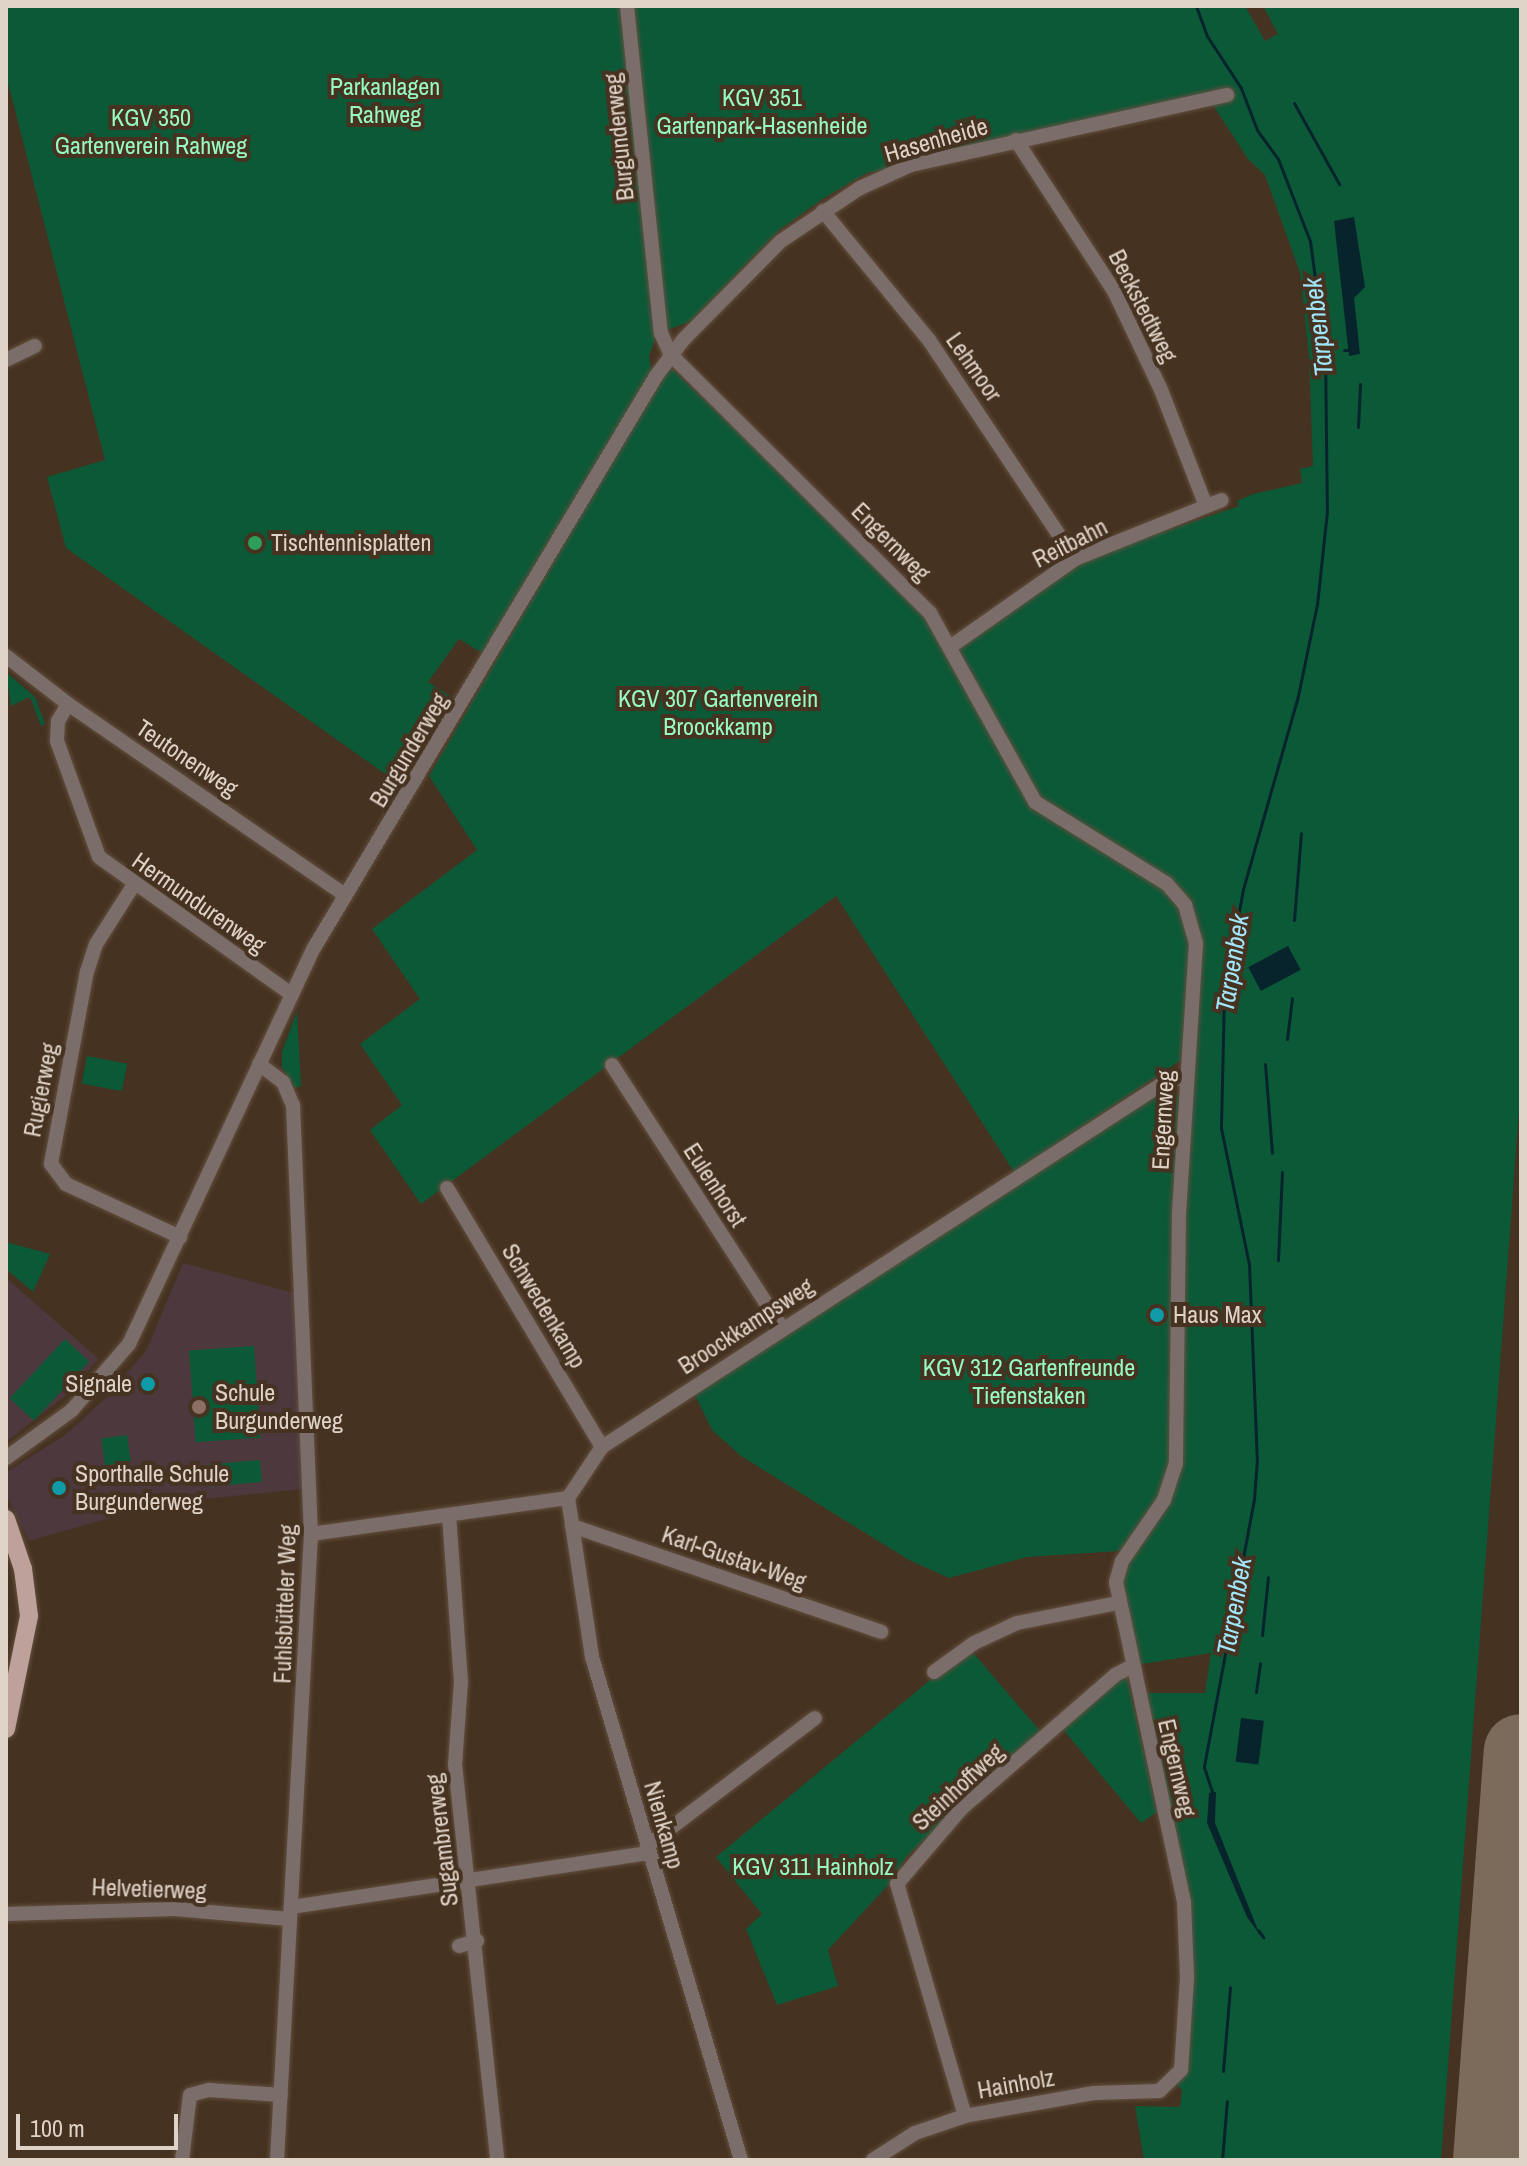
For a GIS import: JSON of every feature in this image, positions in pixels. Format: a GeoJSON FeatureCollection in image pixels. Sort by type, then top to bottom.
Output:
{"type":"FeatureCollection","features":[{"type":"Feature","properties":{"kind":"main road"},"geometry":{"type":"LineString","coordinates":[[6,1519],[23,1569],[29,1616],[6,1729]]}},
{"type":"Feature","properties":{"kind":"street","name":"Burgunderweg"},"geometry":{"type":"LineString","coordinates":[[6,1458],[58,1422],[117,1361],[148,1309],[291,994],[345,895],[671,355],[661,333],[627,6]]}},
{"type":"Feature","properties":{"kind":"street","name":"Hasenheide"},"geometry":{"type":"LineString","coordinates":[[671,355],[781,241],[823,211],[911,165],[1227,95]]}},
{"type":"Feature","properties":{"kind":"street","name":"Beckstedtweg"},"geometry":{"type":"LineString","coordinates":[[1016,140],[1114,291],[1161,390],[1206,506]]}},
{"type":"Feature","properties":{"kind":"street","name":"Lehmoor"},"geometry":{"type":"LineString","coordinates":[[823,211],[929,340],[1075,559]]}},
{"type":"Feature","properties":{"kind":"street"},"geometry":{"type":"LineString","coordinates":[[6,360],[35,346]]}},
{"type":"Feature","properties":{"kind":"street","name":"Engernweg"},"geometry":{"type":"LineString","coordinates":[[671,355],[923,605],[950,647],[1035,802],[1152,873],[1185,905],[1196,943],[1179,1212],[1176,1463],[1164,1500],[1122,1561],[1117,1603],[1184,1902],[1187,1978],[1181,2070],[1174,2080]]}},
{"type":"Feature","properties":{"kind":"street","name":"Reitbahn"},"geometry":{"type":"LineString","coordinates":[[950,647],[1075,559],[1222,500]]}},
{"type":"Feature","properties":{"kind":"street","name":"Teutonenweg"},"geometry":{"type":"LineString","coordinates":[[6,656],[68,704],[345,895]]}},
{"type":"Feature","properties":{"kind":"street","name":"Hermundurenweg"},"geometry":{"type":"LineString","coordinates":[[68,704],[56,730],[62,758],[99,857],[133,886],[291,994]]}},
{"type":"Feature","properties":{"kind":"street","name":"Rugierweg"},"geometry":{"type":"LineString","coordinates":[[133,886],[96,944],[87,971],[51,1164],[66,1184],[180,1237]]}},
{"type":"Feature","properties":{"kind":"street","name":"Fuhlsbütteler Weg"},"geometry":{"type":"LineString","coordinates":[[259,1064],[283,1082],[293,1105],[311,1534],[277,2160]]}},
{"type":"Feature","properties":{"kind":"street","name":"Eulenhorst"},"geometry":{"type":"LineString","coordinates":[[612,1065],[782,1328]]}},
{"type":"Feature","properties":{"kind":"street","name":"Broockkampsweg"},"geometry":{"type":"LineString","coordinates":[[568,1498],[602,1447],[1168,1080],[1187,1077]]}},
{"type":"Feature","properties":{"kind":"street","name":"Schwedenkamp"},"geometry":{"type":"LineString","coordinates":[[447,1188],[602,1447]]}},
{"type":"Feature","properties":{"kind":"street"},"geometry":{"type":"LineString","coordinates":[[311,1534],[568,1498]]}},
{"type":"Feature","properties":{"kind":"street","name":"Nienkamp"},"geometry":{"type":"LineString","coordinates":[[568,1498],[592,1657],[741,2160]]}},
{"type":"Feature","properties":{"kind":"street","name":"Sugambrerweg"},"geometry":{"type":"LineString","coordinates":[[449,1515],[461,1681],[455,1764],[477,1941],[497,2160]]}},
{"type":"Feature","properties":{"kind":"street","name":"Karl-Gustav-Weg"},"geometry":{"type":"LineString","coordinates":[[572,1526],[881,1632]]}},
{"type":"Feature","properties":{"kind":"street"},"geometry":{"type":"LineString","coordinates":[[934,1672],[974,1643],[1017,1623],[1117,1603]]}},
{"type":"Feature","properties":{"kind":"street","name":"Steinhoffweg"},"geometry":{"type":"LineString","coordinates":[[965,2116],[899,1896],[901,1874],[961,1809],[1115,1675],[1131,1667]]}},
{"type":"Feature","properties":{"kind":"street"},"geometry":{"type":"LineString","coordinates":[[648,1850],[815,1718]]}},
{"type":"Feature","properties":{"kind":"street","name":"Helvetierweg"},"geometry":{"type":"LineString","coordinates":[[6,1914],[174,1909],[291,1913],[648,1850]]}},
{"type":"Feature","properties":{"kind":"street"},"geometry":{"type":"LineString","coordinates":[[459,1946],[477,1941]]}},
{"type":"Feature","properties":{"kind":"street","name":"Hainholz"},"geometry":{"type":"LineString","coordinates":[[873,2160],[915,2133],[965,2116],[1094,2093],[1159,2091],[1174,2080]]}},
{"type":"Feature","properties":{"kind":"street"},"geometry":{"type":"LineString","coordinates":[[182,2160],[190,2095],[209,2090],[281,2095]]}},
{"type":"Feature","properties":{"kind":"shaded area","name":"Schule Burgunderweg"},"geometry":{"type":"Polygon","coordinates":[[[183,1263],[294,1293],[304,1489],[163,1503],[29,1541],[6,1495],[8,1471],[65,1435],[107,1397],[125,1393],[119,1382],[146,1351],[183,1263]]]}},
{"type":"Feature","properties":{"kind":"shaded area"},"geometry":{"type":"Polygon","coordinates":[[[6,1278],[99,1359],[65,1396],[6,1442],[6,1278]]]}},
{"type":"Feature","properties":{"kind":"green space"},"geometry":{"type":"Polygon","coordinates":[[[6,6],[1245,6],[1265,41],[1278,34],[1263,6],[1521,6],[1521,1083],[1441,2160],[1144,2160],[1135,2106],[1180,2107],[1182,2090],[1177,2085],[1183,2077],[1193,1976],[1143,1693],[1205,1693],[1211,1653],[1136,1665],[1121,1583],[1129,1558],[1119,1551],[1027,1557],[949,1578],[909,1560],[741,1456],[712,1430],[694,1393],[1169,1083],[1184,1104],[1200,943],[1189,902],[1181,908],[1191,943],[1181,1060],[1014,1172],[836,896],[421,1204],[370,1130],[402,1105],[360,1044],[420,999],[372,929],[477,850],[429,776],[668,365],[923,607],[946,654],[1086,558],[1239,506],[1237,501],[1253,494],[1302,483],[1300,469],[1313,466],[1309,356],[1300,273],[1265,175],[1248,159],[1213,105],[867,173],[824,198],[778,231],[691,321],[657,334],[649,356],[652,372],[482,653],[459,639],[428,682],[455,699],[398,783],[66,548],[47,477],[105,460],[6,75],[6,6]]]}},
{"type":"Feature","properties":{"kind":"green space"},"geometry":{"type":"Polygon","coordinates":[[[6,672],[35,697],[45,724],[41,726],[30,697],[11,706],[6,672]]]}},
{"type":"Feature","properties":{"kind":"green space"},"geometry":{"type":"Polygon","coordinates":[[[297,1011],[301,1086],[295,1088],[282,1068],[282,1052],[297,1011]]]}},
{"type":"Feature","properties":{"kind":"green space"},"geometry":{"type":"Polygon","coordinates":[[[87,1056],[127,1064],[122,1091],[82,1083],[87,1056]]]}},
{"type":"Feature","properties":{"kind":"green space"},"geometry":{"type":"Polygon","coordinates":[[[6,1242],[50,1254],[33,1292],[6,1269],[6,1242]]]}},
{"type":"Feature","properties":{"kind":"green space"},"geometry":{"type":"Polygon","coordinates":[[[65,1339],[89,1362],[34,1421],[10,1398],[65,1339]]]}},
{"type":"Feature","properties":{"kind":"green space"},"geometry":{"type":"Polygon","coordinates":[[[254,1346],[260,1438],[196,1442],[189,1351],[254,1346]]]}},
{"type":"Feature","properties":{"kind":"green space"},"geometry":{"type":"Polygon","coordinates":[[[127,1435],[131,1462],[105,1465],[101,1439],[127,1435]]]}},
{"type":"Feature","properties":{"kind":"green space"},"geometry":{"type":"Polygon","coordinates":[[[260,1460],[262,1482],[210,1486],[208,1465],[260,1460]]]}},
{"type":"Feature","properties":{"kind":"green space","name":"KGV 311 Hainholz"},"geometry":{"type":"Polygon","coordinates":[[[969,1648],[1040,1731],[906,1857],[888,1885],[828,1950],[838,1986],[777,2005],[746,1929],[762,1914],[716,1857],[969,1648]]]}},
{"type":"Feature","properties":{"kind":"green space"},"geometry":{"type":"Polygon","coordinates":[[[1127,1677],[1157,1812],[1141,1823],[1061,1727],[1116,1678],[1127,1677]]]}},
{"type":"Feature","properties":{"kind":"water"},"geometry":{"type":"Polygon","coordinates":[[[1354,217],[1365,287],[1354,298],[1360,354],[1349,356],[1334,221],[1354,217]]]}},
{"type":"Feature","properties":{"kind":"water"},"geometry":{"type":"Polygon","coordinates":[[[1288,946],[1301,970],[1261,991],[1248,967],[1288,946]]]}},
{"type":"Feature","properties":{"kind":"water"},"geometry":{"type":"Polygon","coordinates":[[[1241,1718],[1264,1721],[1258,1764],[1236,1762],[1241,1718]]]}},
{"type":"Feature","properties":{"kind":"water"},"geometry":{"type":"Polygon","coordinates":[[[1216,1792],[1215,1823],[1260,1935],[1247,1917],[1207,1823],[1209,1793],[1216,1792]]]}},
{"type":"Feature","properties":{"kind":"waterway","name":"Tarpenbek"},"geometry":{"type":"LineString","coordinates":[[1196,6],[1207,36],[1241,88],[1257,130],[1278,159],[1310,241],[1325,354],[1327,511],[1317,604],[1298,696],[1243,889],[1224,994],[1221,1128],[1249,1264],[1257,1459],[1254,1499],[1204,1767],[1213,1794]]}},
{"type":"Feature","properties":{"kind":"waterway"},"geometry":{"type":"LineString","coordinates":[[1294,103],[1339,184]]}},
{"type":"Feature","properties":{"kind":"waterway"},"geometry":{"type":"LineString","coordinates":[[1358,427],[1360,384]]}},
{"type":"Feature","properties":{"kind":"waterway"},"geometry":{"type":"LineString","coordinates":[[1294,920],[1301,833]]}},
{"type":"Feature","properties":{"kind":"waterway"},"geometry":{"type":"LineString","coordinates":[[1287,1039],[1292,998]]}},
{"type":"Feature","properties":{"kind":"waterway"},"geometry":{"type":"LineString","coordinates":[[1265,1064],[1272,1153]]}},
{"type":"Feature","properties":{"kind":"waterway"},"geometry":{"type":"LineString","coordinates":[[1278,1260],[1282,1172]]}},
{"type":"Feature","properties":{"kind":"waterway"},"geometry":{"type":"LineString","coordinates":[[1262,1635],[1268,1577]]}},
{"type":"Feature","properties":{"kind":"waterway"},"geometry":{"type":"LineString","coordinates":[[1256,1692],[1260,1663]]}},
{"type":"Feature","properties":{"kind":"waterway","name":"Tarpenbek"},"geometry":{"type":"LineString","coordinates":[[1258,1930],[1263,1937]]}},
{"type":"Feature","properties":{"kind":"waterway"},"geometry":{"type":"LineString","coordinates":[[1223,2071],[1230,1987]]}},
{"type":"Feature","properties":{"kind":"waterway"},"geometry":{"type":"LineString","coordinates":[[1222,2160],[1227,2101]]}},
{"type":"Feature","properties":{"kind":"runway"},"geometry":{"type":"LineString","coordinates":[[1490,2160],[1521,1751]]}},
{"type":"Feature","properties":{"kind":"place","name":"Tischtennisplatten"},"geometry":{"type":"Point","coordinates":[255,543]}},
{"type":"Feature","properties":{"kind":"place","name":"Haus Max"},"geometry":{"type":"Point","coordinates":[1157,1315]}},
{"type":"Feature","properties":{"kind":"place","name":"Signale"},"geometry":{"type":"Point","coordinates":[148,1384]}},
{"type":"Feature","properties":{"kind":"place","name":"Schule Burgunderweg"},"geometry":{"type":"Point","coordinates":[199,1407]}},
{"type":"Feature","properties":{"kind":"place","name":"Sporthalle Schule Burgunderweg"},"geometry":{"type":"Point","coordinates":[59,1488]}},
{"type":"Feature","properties":{"kind":"park label","name":"Parkanlagen Rahweg"},"geometry":{"type":"Point","coordinates":[385,101]}},
{"type":"Feature","properties":{"kind":"park label","name":"KGV 351 Gartenpark-Hasenheide"},"geometry":{"type":"Point","coordinates":[762,112]}},
{"type":"Feature","properties":{"kind":"park label","name":"KGV 350 Gartenverein Rahweg"},"geometry":{"type":"Point","coordinates":[151,132]}},
{"type":"Feature","properties":{"kind":"park label","name":"KGV 307 Gartenverein Broockkamp"},"geometry":{"type":"Point","coordinates":[718,713]}},
{"type":"Feature","properties":{"kind":"park label","name":"KGV 312 Gartenfreunde Tiefenstaken"},"geometry":{"type":"Point","coordinates":[1029,1382]}}]}
